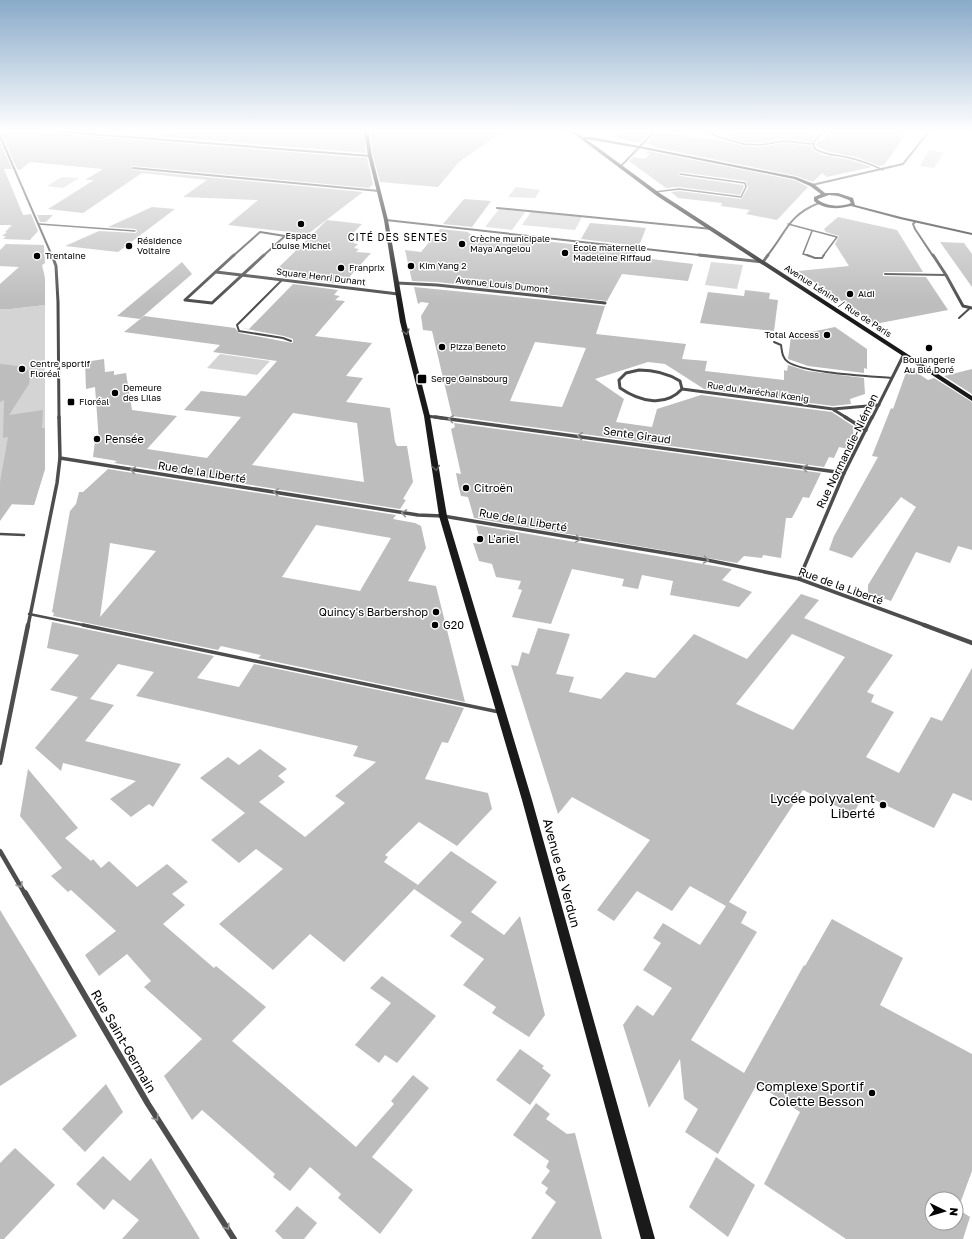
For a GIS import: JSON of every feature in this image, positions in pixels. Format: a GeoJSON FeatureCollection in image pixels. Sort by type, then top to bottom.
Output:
{"type":"FeatureCollection","features":[{"type":"Feature","properties":{"kind":"street"},"geometry":{"type":"LineString","coordinates":[[0,763],[29,614],[57,483],[60,458],[58,280],[56,266],[23,188]]}},
{"type":"Feature","properties":{"kind":"street"},"geometry":{"type":"LineString","coordinates":[[345,188],[379,191]]}},
{"type":"Feature","properties":{"kind":"street","name":"Avenue de Verdun"},"geometry":{"type":"LineString","coordinates":[[378,188],[386,220],[403,322],[427,416],[443,516],[527,800],[648,1239]]}},
{"type":"Feature","properties":{"kind":"street","name":"Avenue Lénine / Rue de Paris"},"geometry":{"type":"LineString","coordinates":[[649,188],[972,399]]}},
{"type":"Feature","properties":{"kind":"street"},"geometry":{"type":"LineString","coordinates":[[816,188],[824,194]]}},
{"type":"Feature","properties":{"kind":"street"},"geometry":{"type":"LineString","coordinates":[[819,203],[816,201],[816,198],[824,194],[836,194],[848,197],[853,201],[851,205]]}},
{"type":"Feature","properties":{"kind":"street"},"geometry":{"type":"LineString","coordinates":[[386,220],[763,262],[788,224],[808,206],[819,203],[837,207],[851,205],[915,222],[972,234]]}},
{"type":"Feature","properties":{"kind":"street"},"geometry":{"type":"LineString","coordinates":[[497,208],[712,229]]}},
{"type":"Feature","properties":{"kind":"street"},"geometry":{"type":"LineString","coordinates":[[915,222],[913,224],[915,229],[946,275],[964,306],[971,308]]}},
{"type":"Feature","properties":{"kind":"street"},"geometry":{"type":"LineString","coordinates":[[260,232],[285,236],[212,303],[186,300],[216,272],[260,232]]}},
{"type":"Feature","properties":{"kind":"street","name":"Square Henri Dunant"},"geometry":{"type":"LineString","coordinates":[[216,272],[398,294]]}},
{"type":"Feature","properties":{"kind":"street","name":"Avenue Louis Dumont"},"geometry":{"type":"LineString","coordinates":[[397,283],[437,285],[605,302]]}},
{"type":"Feature","properties":{"kind":"street","name":"Rue Normandie-Niémen"},"geometry":{"type":"LineString","coordinates":[[799,579],[844,473],[904,354]]}},
{"type":"Feature","properties":{"kind":"street"},"geometry":{"type":"LineString","coordinates":[[639,370],[656,370],[670,374],[680,381],[682,389],[675,396],[661,400],[644,400],[629,396],[620,388],[619,380],[626,374],[639,370]]}},
{"type":"Feature","properties":{"kind":"street","name":"Rue du Maréchal Kœnig"},"geometry":{"type":"LineString","coordinates":[[682,389],[834,409],[879,405]]}},
{"type":"Feature","properties":{"kind":"street","name":"Rue du Maréchal Kœnig"},"geometry":{"type":"LineString","coordinates":[[834,409],[866,430]]}},
{"type":"Feature","properties":{"kind":"street","name":"Sente Giraud"},"geometry":{"type":"LineString","coordinates":[[427,416],[844,473]]}},
{"type":"Feature","properties":{"kind":"street","name":"Rue de la Liberté"},"geometry":{"type":"LineString","coordinates":[[60,458],[418,515],[443,516],[707,560],[799,579],[972,643]]}},
{"type":"Feature","properties":{"kind":"street","name":"Rue Saint-Germain"},"geometry":{"type":"LineString","coordinates":[[0,851],[148,1104],[234,1239]]}},
{"type":"Feature","properties":{"kind":"lane"},"geometry":{"type":"LineString","coordinates":[[655,192],[679,188],[741,197],[746,188]]}},
{"type":"Feature","properties":{"kind":"lane"},"geometry":{"type":"LineString","coordinates":[[39,224],[135,231]]}},
{"type":"Feature","properties":{"kind":"lane"},"geometry":{"type":"LineString","coordinates":[[788,224],[837,237],[822,258],[815,258],[803,254],[812,231]]}},
{"type":"Feature","properties":{"kind":"lane"},"geometry":{"type":"LineString","coordinates":[[885,274],[946,275]]}},
{"type":"Feature","properties":{"kind":"lane"},"geometry":{"type":"LineString","coordinates":[[282,280],[237,326],[239,330],[283,338],[291,341]]}},
{"type":"Feature","properties":{"kind":"lane"},"geometry":{"type":"LineString","coordinates":[[959,318],[971,308]]}},
{"type":"Feature","properties":{"kind":"lane"},"geometry":{"type":"LineString","coordinates":[[774,342],[781,345],[782,354],[788,362],[802,367],[892,378]]}},
{"type":"Feature","properties":{"kind":"lane"},"geometry":{"type":"LineString","coordinates":[[0,534],[24,535]]}},
{"type":"Feature","properties":{"kind":"lane"},"geometry":{"type":"LineString","coordinates":[[29,614],[501,713]]}},
{"type":"Feature","properties":{"kind":"shaded area"},"geometry":{"type":"Polygon","coordinates":[[[515,188],[540,190],[535,198],[508,197],[515,188]]]}},
{"type":"Feature","properties":{"kind":"shaded area"},"geometry":{"type":"Polygon","coordinates":[[[499,209],[525,212],[512,230],[485,227],[499,209]]]}},
{"type":"Feature","properties":{"kind":"shaded area"},"geometry":{"type":"Polygon","coordinates":[[[531,212],[582,217],[575,230],[522,225],[531,212]]]}},
{"type":"Feature","properties":{"kind":"shaded area"},"geometry":{"type":"Polygon","coordinates":[[[711,262],[743,265],[737,289],[705,285],[711,262]]]}},
{"type":"Feature","properties":{"kind":"shaded area","name":"Centre sportif Floréal"},"geometry":{"type":"Polygon","coordinates":[[[45,305],[45,469],[34,505],[0,504],[0,309],[45,305]]]}},
{"type":"Feature","properties":{"kind":"shaded area"},"geometry":{"type":"Polygon","coordinates":[[[220,354],[270,361],[257,375],[207,368],[220,354]]]}},
{"type":"Feature","properties":{"kind":"building"},"geometry":{"type":"Polygon","coordinates":[[[0,188],[12,188],[23,215],[31,214],[38,231],[30,240],[3,239],[6,236],[2,236],[12,225],[0,225],[0,188]]]}},
{"type":"Feature","properties":{"kind":"building"},"geometry":{"type":"Polygon","coordinates":[[[82,188],[120,188],[83,213],[48,209],[82,188]]]}},
{"type":"Feature","properties":{"kind":"building"},"geometry":{"type":"Polygon","coordinates":[[[196,188],[319,188],[363,192],[308,234],[228,225],[258,200],[183,197],[196,188]]]}},
{"type":"Feature","properties":{"kind":"building"},"geometry":{"type":"Polygon","coordinates":[[[685,188],[744,188],[740,195],[685,188]]]}},
{"type":"Feature","properties":{"kind":"building"},"geometry":{"type":"Polygon","coordinates":[[[748,188],[807,188],[777,220],[746,214],[750,210],[721,206],[722,203],[678,198],[671,192],[679,191],[741,199],[748,188]]]}},
{"type":"Feature","properties":{"kind":"building"},"geometry":{"type":"Polygon","coordinates":[[[464,199],[491,201],[472,227],[443,224],[464,199]]]}},
{"type":"Feature","properties":{"kind":"building"},"geometry":{"type":"Polygon","coordinates":[[[152,207],[175,209],[118,252],[65,246],[99,231],[136,233],[136,229],[108,227],[152,207]]]}},
{"type":"Feature","properties":{"kind":"building"},"geometry":{"type":"Polygon","coordinates":[[[37,215],[53,215],[46,222],[40,222],[37,215]]]}},
{"type":"Feature","properties":{"kind":"building"},"geometry":{"type":"Polygon","coordinates":[[[838,217],[897,230],[923,272],[885,272],[883,273],[883,276],[926,277],[948,310],[875,324],[798,271],[849,266],[835,244],[839,236],[826,232],[824,229],[838,217]]]}},
{"type":"Feature","properties":{"kind":"building"},"geometry":{"type":"Polygon","coordinates":[[[327,220],[362,224],[352,234],[356,234],[352,238],[357,239],[353,243],[358,244],[354,248],[359,249],[356,252],[371,253],[343,284],[299,279],[304,273],[276,270],[327,220]]]}},
{"type":"Feature","properties":{"kind":"building"},"geometry":{"type":"Polygon","coordinates":[[[590,223],[646,228],[639,246],[581,239],[590,223]]]}},
{"type":"Feature","properties":{"kind":"building"},"geometry":{"type":"Polygon","coordinates":[[[440,229],[469,232],[468,233],[471,234],[468,238],[521,244],[524,239],[637,251],[635,257],[693,264],[688,281],[622,274],[607,301],[437,282],[412,281],[405,250],[421,252],[440,229]]]}},
{"type":"Feature","properties":{"kind":"building"},"geometry":{"type":"Polygon","coordinates":[[[940,242],[964,243],[972,254],[972,287],[940,242]]]}},
{"type":"Feature","properties":{"kind":"building"},"geometry":{"type":"Polygon","coordinates":[[[6,244],[44,245],[45,263],[42,265],[45,278],[45,305],[0,309],[0,284],[19,267],[0,266],[0,250],[6,244]]]}},
{"type":"Feature","properties":{"kind":"building"},"geometry":{"type":"Polygon","coordinates":[[[182,262],[192,274],[140,319],[117,316],[182,262]]]}},
{"type":"Feature","properties":{"kind":"building"},"geometry":{"type":"Polygon","coordinates":[[[293,284],[338,290],[334,295],[340,296],[335,300],[345,301],[315,336],[372,343],[346,376],[363,378],[346,402],[390,408],[395,442],[397,446],[407,446],[413,482],[403,499],[406,500],[400,509],[114,463],[117,461],[93,457],[95,441],[99,442],[95,387],[86,389],[85,362],[104,359],[105,372],[114,371],[114,375],[126,373],[132,410],[177,416],[147,449],[207,458],[241,417],[184,410],[201,391],[246,396],[277,361],[213,352],[220,345],[124,332],[144,316],[235,328],[239,333],[293,342],[293,339],[284,336],[241,328],[249,329],[293,284]],[[293,413],[252,465],[364,482],[357,423],[293,413]]]}},
{"type":"Feature","properties":{"kind":"building"},"geometry":{"type":"Polygon","coordinates":[[[414,287],[605,306],[596,334],[686,344],[682,359],[707,361],[705,371],[784,380],[784,370],[787,371],[788,365],[807,371],[864,378],[865,394],[850,399],[851,404],[833,406],[704,389],[665,364],[648,362],[595,379],[624,399],[616,422],[652,427],[657,409],[701,395],[832,412],[853,426],[854,445],[852,450],[839,447],[834,458],[829,457],[824,467],[452,416],[432,331],[423,330],[421,316],[429,303],[421,302],[418,304],[414,287]],[[535,342],[510,401],[562,407],[586,348],[535,342]]]}},
{"type":"Feature","properties":{"kind":"building"},"geometry":{"type":"Polygon","coordinates":[[[745,290],[770,293],[769,299],[778,300],[774,331],[700,323],[708,292],[744,296],[745,290]]]}},
{"type":"Feature","properties":{"kind":"building"},"geometry":{"type":"Polygon","coordinates":[[[835,327],[867,349],[867,369],[864,368],[864,373],[808,366],[788,359],[791,336],[835,327]]]}},
{"type":"Feature","properties":{"kind":"building"},"geometry":{"type":"Polygon","coordinates":[[[0,364],[19,366],[28,369],[30,377],[29,384],[9,415],[43,410],[42,428],[45,428],[45,469],[34,505],[12,504],[0,521],[0,482],[8,437],[3,438],[4,400],[0,402],[0,364]]]}},
{"type":"Feature","properties":{"kind":"building"},"geometry":{"type":"Polygon","coordinates":[[[908,367],[928,380],[934,378],[972,402],[972,550],[958,546],[950,563],[916,552],[891,601],[868,593],[868,585],[916,507],[901,497],[852,558],[829,550],[834,536],[878,457],[872,456],[891,408],[893,409],[908,367]]]}},
{"type":"Feature","properties":{"kind":"building"},"geometry":{"type":"Polygon","coordinates":[[[972,369],[972,394],[944,376],[972,369]]]}},
{"type":"Feature","properties":{"kind":"building"},"geometry":{"type":"Polygon","coordinates":[[[454,423],[821,473],[809,498],[803,497],[792,518],[786,518],[781,558],[763,555],[762,558],[744,556],[737,563],[474,518],[468,497],[461,496],[458,484],[456,473],[461,474],[451,429],[455,427],[454,423]]]}},
{"type":"Feature","properties":{"kind":"building"},"geometry":{"type":"Polygon","coordinates":[[[108,469],[396,515],[393,519],[415,523],[421,526],[426,548],[408,581],[436,586],[465,702],[258,658],[261,655],[221,646],[218,650],[53,616],[54,613],[52,612],[70,511],[76,504],[79,492],[83,492],[108,469]],[[316,525],[282,577],[360,591],[391,538],[316,525]],[[110,543],[108,559],[100,617],[156,551],[110,543]]]}},
{"type":"Feature","properties":{"kind":"building"},"geometry":{"type":"Polygon","coordinates":[[[476,525],[732,569],[722,580],[752,592],[739,607],[670,595],[673,581],[642,575],[638,589],[622,586],[624,579],[572,569],[551,624],[512,617],[522,590],[518,589],[521,581],[496,577],[492,564],[479,561],[473,543],[481,544],[476,525]]]}},
{"type":"Feature","properties":{"kind":"building"},"geometry":{"type":"Polygon","coordinates":[[[801,594],[819,600],[804,618],[893,655],[867,692],[874,695],[871,702],[894,712],[866,757],[899,773],[931,717],[942,721],[972,668],[972,801],[953,793],[934,828],[864,795],[853,814],[803,790],[729,902],[747,912],[741,923],[757,932],[691,1040],[744,1073],[804,965],[805,966],[832,919],[903,958],[880,1005],[972,1054],[972,1171],[964,1193],[964,1191],[924,1191],[924,1231],[964,1231],[964,1213],[970,1217],[963,1239],[846,1239],[764,1184],[800,1112],[757,1084],[718,1154],[685,1132],[698,1109],[684,1099],[680,1059],[649,1108],[623,1025],[637,1005],[653,1016],[672,988],[643,970],[661,943],[653,938],[663,923],[700,945],[726,906],[690,886],[672,911],[637,891],[614,921],[597,910],[650,840],[572,797],[558,814],[511,665],[518,666],[522,652],[529,654],[538,628],[570,634],[556,674],[574,677],[569,692],[601,699],[626,672],[655,678],[694,634],[747,659],[801,594]],[[792,634],[736,704],[793,730],[845,657],[792,634]]]}},
{"type":"Feature","properties":{"kind":"building"},"geometry":{"type":"Polygon","coordinates":[[[52,622],[214,656],[197,678],[239,687],[254,664],[464,708],[448,743],[442,742],[425,779],[488,793],[492,809],[457,846],[419,822],[385,855],[388,857],[384,862],[418,885],[344,962],[310,934],[273,970],[219,924],[283,869],[256,849],[239,863],[211,840],[245,813],[200,778],[228,757],[239,765],[260,749],[287,769],[278,776],[285,782],[259,802],[305,837],[345,803],[335,796],[376,762],[353,756],[358,746],[136,696],[154,672],[118,664],[90,699],[114,705],[85,741],[181,764],[153,807],[149,804],[131,817],[110,799],[136,781],[63,763],[61,771],[35,748],[78,697],[50,690],[79,655],[47,648],[52,622]]]}},
{"type":"Feature","properties":{"kind":"building"},"geometry":{"type":"Polygon","coordinates":[[[28,769],[78,828],[65,838],[91,861],[93,859],[101,868],[109,861],[137,887],[167,864],[188,882],[172,894],[185,905],[163,924],[214,968],[216,966],[266,1007],[232,1041],[356,1147],[394,1104],[391,1101],[413,1075],[429,1088],[372,1157],[413,1190],[380,1234],[338,1198],[341,1194],[310,1167],[290,1191],[273,1177],[275,1174],[202,1110],[192,1120],[164,1076],[202,1039],[144,987],[151,981],[127,954],[99,976],[85,955],[116,931],[71,890],[68,892],[51,876],[62,868],[20,816],[28,769]]]}},
{"type":"Feature","properties":{"kind":"building"},"geometry":{"type":"Polygon","coordinates":[[[451,851],[497,882],[471,912],[504,935],[520,916],[545,1015],[529,1037],[492,1013],[496,1007],[463,985],[484,959],[450,936],[462,922],[414,889],[451,851]]]}},
{"type":"Feature","properties":{"kind":"building"},"geometry":{"type":"Polygon","coordinates":[[[0,910],[77,1036],[0,1086],[0,910]]]}},
{"type":"Feature","properties":{"kind":"building"},"geometry":{"type":"Polygon","coordinates":[[[382,976],[436,1016],[397,1063],[385,1055],[379,1063],[355,1045],[391,1003],[370,988],[382,976]]]}},
{"type":"Feature","properties":{"kind":"building"},"geometry":{"type":"Polygon","coordinates":[[[520,1049],[544,1066],[542,1068],[551,1075],[530,1105],[496,1080],[520,1049]]]}},
{"type":"Feature","properties":{"kind":"building"},"geometry":{"type":"Polygon","coordinates":[[[106,1084],[123,1112],[85,1152],[62,1129],[106,1084]]]}},
{"type":"Feature","properties":{"kind":"building"},"geometry":{"type":"Polygon","coordinates":[[[536,1103],[550,1114],[546,1119],[567,1134],[575,1133],[602,1239],[531,1239],[556,1202],[545,1193],[548,1188],[541,1183],[550,1171],[546,1167],[549,1161],[513,1135],[536,1103]]]}},
{"type":"Feature","properties":{"kind":"building"},"geometry":{"type":"Polygon","coordinates":[[[15,1148],[55,1185],[4,1239],[0,1239],[0,1163],[15,1148]]]}},
{"type":"Feature","properties":{"kind":"building"},"geometry":{"type":"Polygon","coordinates":[[[103,1156],[130,1181],[151,1158],[200,1239],[122,1239],[139,1220],[113,1199],[104,1210],[76,1184],[103,1156]]]}},
{"type":"Feature","properties":{"kind":"building"},"geometry":{"type":"Polygon","coordinates":[[[716,1157],[755,1185],[728,1237],[689,1207],[716,1157]]]}},
{"type":"Feature","properties":{"kind":"building"},"geometry":{"type":"Polygon","coordinates":[[[297,1206],[317,1223],[304,1239],[283,1239],[275,1231],[297,1206]]]}},
{"type":"Feature","properties":{"kind":"place","name":"Espace Louise Michel"},"geometry":{"type":"Point","coordinates":[301,224]}},
{"type":"Feature","properties":{"kind":"place","name":"Crèche municipale Maya Angelou"},"geometry":{"type":"Point","coordinates":[462,244]}},
{"type":"Feature","properties":{"kind":"place","name":"Résidence Voltaire"},"geometry":{"type":"Point","coordinates":[129,246]}},
{"type":"Feature","properties":{"kind":"place","name":"École maternelle Madeleine Riffaud"},"geometry":{"type":"Point","coordinates":[565,253]}},
{"type":"Feature","properties":{"kind":"place","name":"Trentaine"},"geometry":{"type":"Point","coordinates":[37,256]}},
{"type":"Feature","properties":{"kind":"place","name":"Kim Yang 2"},"geometry":{"type":"Point","coordinates":[411,266]}},
{"type":"Feature","properties":{"kind":"place","name":"Franprix"},"geometry":{"type":"Point","coordinates":[341,268]}},
{"type":"Feature","properties":{"kind":"place","name":"Aldi"},"geometry":{"type":"Point","coordinates":[850,294]}},
{"type":"Feature","properties":{"kind":"place","name":"Total Access"},"geometry":{"type":"Point","coordinates":[827,335]}},
{"type":"Feature","properties":{"kind":"place","name":"Pizza Beneto"},"geometry":{"type":"Point","coordinates":[442,347]}},
{"type":"Feature","properties":{"kind":"place","name":"Boulangerie Au Blé Doré"},"geometry":{"type":"Point","coordinates":[929,348]}},
{"type":"Feature","properties":{"kind":"place","name":"Centre sportif Floréal"},"geometry":{"type":"Point","coordinates":[22,369]}},
{"type":"Feature","properties":{"kind":"place","name":"Serge Gainsbourg"},"geometry":{"type":"Point","coordinates":[422,379]}},
{"type":"Feature","properties":{"kind":"place","name":"Demeure des Lilas"},"geometry":{"type":"Point","coordinates":[115,393]}},
{"type":"Feature","properties":{"kind":"place","name":"Floréal"},"geometry":{"type":"Point","coordinates":[71,402]}},
{"type":"Feature","properties":{"kind":"place","name":"Pensée"},"geometry":{"type":"Point","coordinates":[97,439]}},
{"type":"Feature","properties":{"kind":"place","name":"Citroën"},"geometry":{"type":"Point","coordinates":[466,488]}},
{"type":"Feature","properties":{"kind":"place","name":"L'ariel"},"geometry":{"type":"Point","coordinates":[480,539]}},
{"type":"Feature","properties":{"kind":"place","name":"Quincy's Barbershop"},"geometry":{"type":"Point","coordinates":[436,612]}},
{"type":"Feature","properties":{"kind":"place","name":"G20"},"geometry":{"type":"Point","coordinates":[435,625]}},
{"type":"Feature","properties":{"kind":"place","name":"Lycée polyvalent Liberté"},"geometry":{"type":"Point","coordinates":[883,805]}},
{"type":"Feature","properties":{"kind":"place","name":"Complexe Sportif Colette Besson"},"geometry":{"type":"Point","coordinates":[872,1093]}},
{"type":"Feature","properties":{"kind":"district","name":"CITÉ DES SENTES"},"geometry":{"type":"Point","coordinates":[398,237]}}]}
